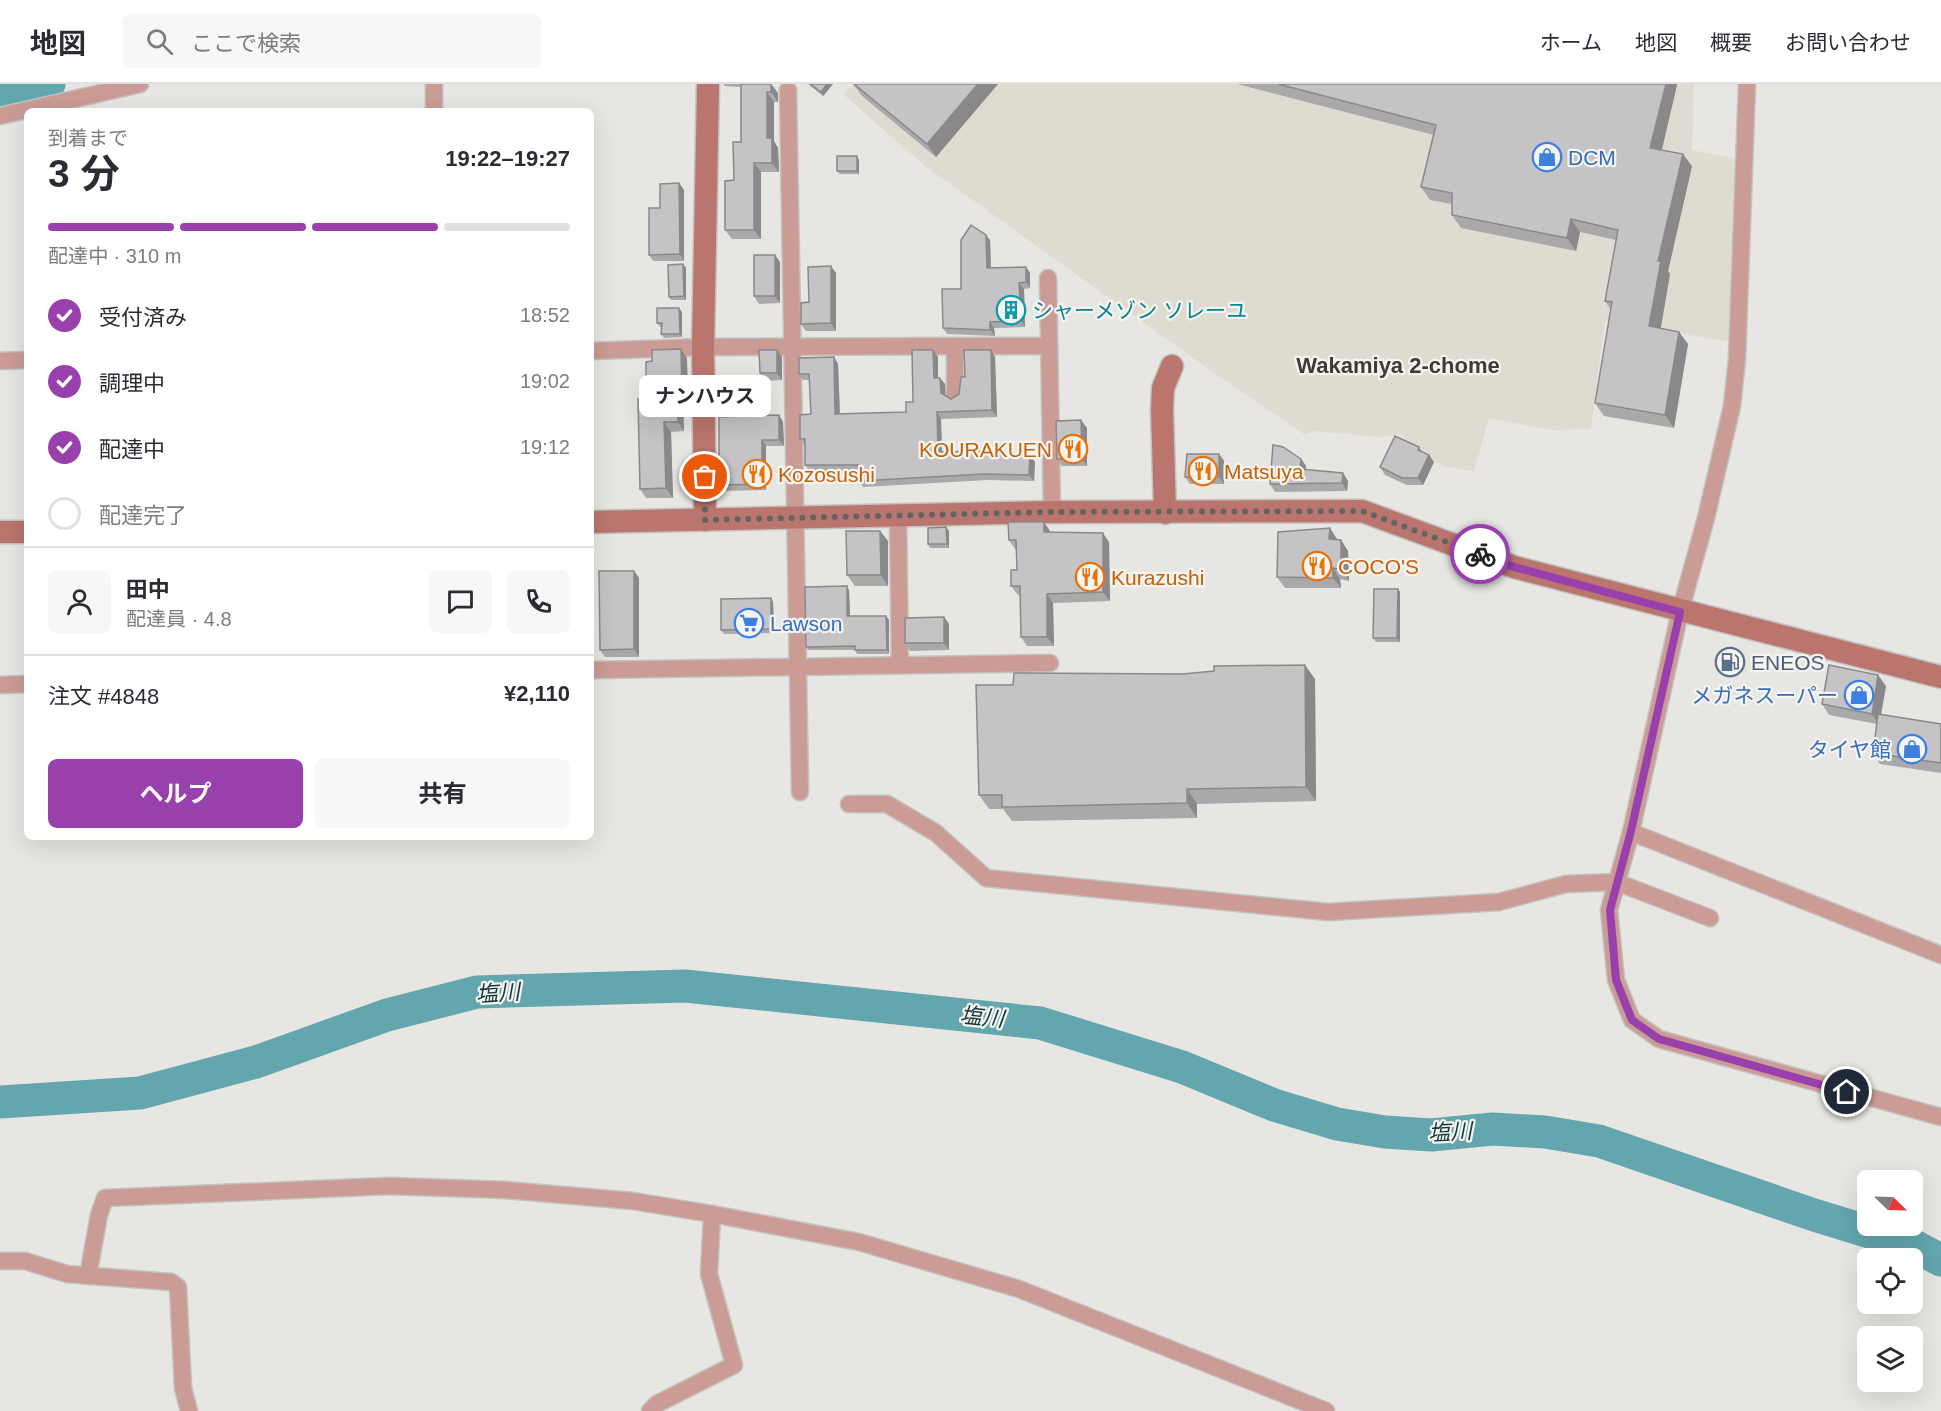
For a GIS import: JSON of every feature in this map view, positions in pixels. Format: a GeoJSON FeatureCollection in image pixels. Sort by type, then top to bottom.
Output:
{"type":"FeatureCollection","features":[{"type":"Feature","properties":{"kind":"street"},"geometry":{"type":"LineString","coordinates":[[35,108],[140,84]]}},
{"type":"Feature","properties":{"kind":"street"},"geometry":{"type":"LineString","coordinates":[[434,84],[434,108]]}},
{"type":"Feature","properties":{"kind":"street"},"geometry":{"type":"LineString","coordinates":[[705,520],[703,347],[708,84]]}},
{"type":"Feature","properties":{"kind":"street"},"geometry":{"type":"LineString","coordinates":[[1747,84],[1737,359],[1732,406],[1706,518],[1680,612],[1631,831],[1610,910],[1616,980],[1632,1020],[1659,1039],[1940,1117],[1941,1100]]}},
{"type":"Feature","properties":{"kind":"street"},"geometry":{"type":"LineString","coordinates":[[788,90],[800,792]]}},
{"type":"Feature","properties":{"kind":"street"},"geometry":{"type":"LineString","coordinates":[[0,116],[24,111]]}},
{"type":"Feature","properties":{"kind":"street"},"geometry":{"type":"LineString","coordinates":[[1048,278],[1052,512]]}},
{"type":"Feature","properties":{"kind":"street"},"geometry":{"type":"LineString","coordinates":[[594,351],[703,347],[1049,345]]}},
{"type":"Feature","properties":{"kind":"street"},"geometry":{"type":"LineString","coordinates":[[954,346],[955,395]]}},
{"type":"Feature","properties":{"kind":"street"},"geometry":{"type":"LineString","coordinates":[[0,361],[24,360]]}},
{"type":"Feature","properties":{"kind":"street"},"geometry":{"type":"LineString","coordinates":[[1165,513],[1162,409],[1163,388],[1172,366]]}},
{"type":"Feature","properties":{"kind":"street"},"geometry":{"type":"LineString","coordinates":[[594,522],[1052,512],[1165,513],[1317,509],[1362,511],[1514,567],[1680,612],[1941,677]]}},
{"type":"Feature","properties":{"kind":"street"},"geometry":{"type":"LineString","coordinates":[[898,516],[900,666]]}},
{"type":"Feature","properties":{"kind":"street"},"geometry":{"type":"LineString","coordinates":[[0,532],[24,532]]}},
{"type":"Feature","properties":{"kind":"street"},"geometry":{"type":"LineString","coordinates":[[594,670],[1050,663]]}},
{"type":"Feature","properties":{"kind":"street"},"geometry":{"type":"LineString","coordinates":[[0,685],[24,684]]}},
{"type":"Feature","properties":{"kind":"street"},"geometry":{"type":"LineString","coordinates":[[849,804],[887,804],[936,833],[986,878],[1328,912],[1499,902],[1566,884],[1616,882],[1710,918]]}},
{"type":"Feature","properties":{"kind":"street"},"geometry":{"type":"LineString","coordinates":[[1631,831],[1941,955]]}},
{"type":"Feature","properties":{"kind":"street"},"geometry":{"type":"LineString","coordinates":[[88,1276],[99,1215],[105,1197],[389,1186],[506,1190],[622,1200],[712,1214],[859,1242],[1018,1289],[1326,1411]]}},
{"type":"Feature","properties":{"kind":"street"},"geometry":{"type":"LineString","coordinates":[[650,1411],[657,1404],[734,1365],[709,1274],[712,1214]]}},
{"type":"Feature","properties":{"kind":"street"},"geometry":{"type":"LineString","coordinates":[[0,1261],[25,1261],[68,1274],[171,1282],[178,1287],[183,1388],[189,1411]]}},
{"type":"Feature","properties":{"kind":"shaded area"},"geometry":{"type":"Polygon","coordinates":[[[853,84],[1694,84],[1692,150],[1736,159],[1732,342],[1605,321],[1591,429],[1552,430],[1489,418],[1474,471],[1443,466],[1400,434],[1380,437],[1315,431],[1304,434],[1217,375],[925,166],[844,95],[853,84]]]}},
{"type":"Feature","properties":{"kind":"building"},"geometry":{"type":"Polygon","coordinates":[[[741,84],[771,84],[771,92],[767,92],[767,138],[772,138],[772,163],[754,163],[754,230],[725,230],[725,181],[734,180],[733,142],[741,142],[741,84]]]}},
{"type":"Feature","properties":{"kind":"building"},"geometry":{"type":"Polygon","coordinates":[[[810,84],[827,84],[821,92],[810,84]]]}},
{"type":"Feature","properties":{"kind":"building"},"geometry":{"type":"Polygon","coordinates":[[[854,84],[978,84],[927,144],[854,84]]]}},
{"type":"Feature","properties":{"kind":"building"},"geometry":{"type":"Polygon","coordinates":[[[1278,84],[1666,84],[1650,148],[1683,154],[1658,261],[1661,261],[1649,326],[1679,332],[1665,415],[1595,403],[1612,302],[1605,301],[1618,230],[1571,219],[1567,238],[1452,215],[1452,193],[1421,187],[1436,125],[1278,84]]]}},
{"type":"Feature","properties":{"kind":"building"},"geometry":{"type":"Polygon","coordinates":[[[837,156],[857,156],[857,171],[837,171],[837,156]]]}},
{"type":"Feature","properties":{"kind":"building"},"geometry":{"type":"Polygon","coordinates":[[[679,183],[680,254],[649,255],[649,208],[660,208],[660,184],[679,183]]]}},
{"type":"Feature","properties":{"kind":"building"},"geometry":{"type":"Polygon","coordinates":[[[971,225],[986,235],[987,268],[1026,267],[1026,282],[1019,283],[1021,321],[990,322],[990,330],[943,328],[942,289],[961,289],[961,240],[971,225]]]}},
{"type":"Feature","properties":{"kind":"building"},"geometry":{"type":"Polygon","coordinates":[[[754,255],[775,255],[775,296],[754,296],[754,255]]]}},
{"type":"Feature","properties":{"kind":"building"},"geometry":{"type":"Polygon","coordinates":[[[683,264],[684,296],[669,297],[668,265],[683,264]]]}},
{"type":"Feature","properties":{"kind":"building"},"geometry":{"type":"Polygon","coordinates":[[[831,266],[831,323],[801,324],[801,303],[809,302],[808,267],[831,266]]]}},
{"type":"Feature","properties":{"kind":"building"},"geometry":{"type":"Polygon","coordinates":[[[657,308],[679,308],[680,334],[661,334],[662,323],[657,323],[657,308]]]}},
{"type":"Feature","properties":{"kind":"building"},"geometry":{"type":"Polygon","coordinates":[[[681,349],[682,395],[677,395],[678,422],[664,422],[666,488],[640,489],[638,399],[646,399],[646,362],[652,361],[652,350],[681,349]]]}},
{"type":"Feature","properties":{"kind":"building"},"geometry":{"type":"Polygon","coordinates":[[[759,350],[777,350],[777,373],[760,373],[759,350]]]}},
{"type":"Feature","properties":{"kind":"building"},"geometry":{"type":"Polygon","coordinates":[[[912,350],[933,350],[934,378],[940,378],[941,393],[951,399],[959,394],[961,377],[965,377],[964,350],[991,350],[992,410],[937,412],[938,452],[983,451],[983,454],[1030,455],[1029,475],[984,474],[859,481],[858,465],[805,465],[805,439],[800,439],[800,415],[811,414],[809,374],[799,374],[799,358],[834,357],[835,414],[906,412],[906,402],[913,402],[912,350]]]}},
{"type":"Feature","properties":{"kind":"building"},"geometry":{"type":"Polygon","coordinates":[[[779,415],[779,440],[762,440],[762,484],[719,485],[719,417],[779,415]]]}},
{"type":"Feature","properties":{"kind":"building"},"geometry":{"type":"Polygon","coordinates":[[[1081,420],[1082,459],[1057,459],[1056,421],[1081,420]]]}},
{"type":"Feature","properties":{"kind":"building"},"geometry":{"type":"Polygon","coordinates":[[[1395,436],[1419,447],[1418,450],[1429,455],[1418,478],[1402,478],[1380,467],[1395,436]]]}},
{"type":"Feature","properties":{"kind":"building"},"geometry":{"type":"Polygon","coordinates":[[[1273,445],[1283,447],[1301,459],[1300,469],[1343,473],[1342,483],[1270,484],[1273,445]]]}},
{"type":"Feature","properties":{"kind":"building"},"geometry":{"type":"Polygon","coordinates":[[[1187,454],[1219,454],[1219,477],[1185,477],[1187,454]]]}},
{"type":"Feature","properties":{"kind":"building"},"geometry":{"type":"Polygon","coordinates":[[[1008,522],[1044,522],[1044,532],[1103,533],[1103,592],[1047,594],[1047,637],[1021,637],[1020,586],[1011,586],[1011,570],[1017,570],[1016,540],[1009,540],[1008,522]]]}},
{"type":"Feature","properties":{"kind":"building"},"geometry":{"type":"Polygon","coordinates":[[[946,527],[947,544],[928,544],[928,528],[946,527]]]}},
{"type":"Feature","properties":{"kind":"building"},"geometry":{"type":"Polygon","coordinates":[[[1330,528],[1329,539],[1341,540],[1341,570],[1333,568],[1333,578],[1277,577],[1278,532],[1330,528]]]}},
{"type":"Feature","properties":{"kind":"building"},"geometry":{"type":"Polygon","coordinates":[[[846,531],[880,531],[881,575],[847,575],[846,531]]]}},
{"type":"Feature","properties":{"kind":"building"},"geometry":{"type":"Polygon","coordinates":[[[599,571],[634,571],[634,649],[600,650],[599,571]]]}},
{"type":"Feature","properties":{"kind":"building"},"geometry":{"type":"Polygon","coordinates":[[[847,586],[847,616],[886,616],[887,650],[855,650],[855,646],[806,647],[805,587],[847,586]]]}},
{"type":"Feature","properties":{"kind":"building"},"geometry":{"type":"Polygon","coordinates":[[[1374,589],[1398,589],[1397,638],[1373,638],[1374,589]]]}},
{"type":"Feature","properties":{"kind":"building"},"geometry":{"type":"Polygon","coordinates":[[[771,598],[771,629],[721,630],[721,599],[771,598]]]}},
{"type":"Feature","properties":{"kind":"building"},"geometry":{"type":"Polygon","coordinates":[[[944,617],[944,643],[905,643],[905,618],[944,617]]]}},
{"type":"Feature","properties":{"kind":"building"},"geometry":{"type":"Polygon","coordinates":[[[1305,665],[1306,787],[1187,789],[1187,803],[1002,807],[1002,795],[979,795],[976,685],[1013,685],[1014,673],[1183,674],[1214,671],[1214,666],[1305,665]]]}},
{"type":"Feature","properties":{"kind":"building","name":"メガネスーパー"},"geometry":{"type":"Polygon","coordinates":[[[1829,665],[1878,675],[1872,714],[1822,704],[1829,665]]]}},
{"type":"Feature","properties":{"kind":"building","name":"タイヤ館"},"geometry":{"type":"Polygon","coordinates":[[[1878,714],[1941,724],[1941,763],[1873,753],[1878,714]]]}},
{"type":"Feature","properties":{"kind":"waterway"},"geometry":{"type":"LineString","coordinates":[[0,95],[49,84]]}},
{"type":"Feature","properties":{"kind":"waterway","name":"塩川"},"geometry":{"type":"LineString","coordinates":[[0,1102],[140,1093],[256,1062],[387,1015],[477,992],[685,986],[1040,1023],[1182,1067],[1274,1105],[1337,1124],[1385,1132],[1431,1135],[1493,1129],[1545,1132],[1599,1141],[1814,1215],[1912,1245],[1941,1260]]}},
{"type":"Feature","properties":{"kind":"way so far"},"geometry":{"type":"LineString","coordinates":[[705,477],[705,520],[1317,509],[1362,511],[1480,554]]}},
{"type":"Feature","properties":{"kind":"place","name":"DCM"},"geometry":{"type":"Point","coordinates":[1547,157]}},
{"type":"Feature","properties":{"kind":"place","name":"シャーメゾン ソレーユ"},"geometry":{"type":"Point","coordinates":[1011,310]}},
{"type":"Feature","properties":{"kind":"place","name":"KOURAKUEN"},"geometry":{"type":"Point","coordinates":[1073,449]}},
{"type":"Feature","properties":{"kind":"place","name":"Matsuya"},"geometry":{"type":"Point","coordinates":[1203,471]}},
{"type":"Feature","properties":{"kind":"place","name":"Kozosushi"},"geometry":{"type":"Point","coordinates":[757,474]}},
{"type":"Feature","properties":{"kind":"place","name":"ナンハウス"},"geometry":{"type":"Point","coordinates":[705,477]}},
{"type":"Feature","properties":{"kind":"place","name":"COCO'S"},"geometry":{"type":"Point","coordinates":[1317,566]}},
{"type":"Feature","properties":{"kind":"place","name":"Kurazushi"},"geometry":{"type":"Point","coordinates":[1090,577]}},
{"type":"Feature","properties":{"kind":"place","name":"Lawson"},"geometry":{"type":"Point","coordinates":[749,623]}},
{"type":"Feature","properties":{"kind":"place","name":"ENEOS"},"geometry":{"type":"Point","coordinates":[1730,662]}},
{"type":"Feature","properties":{"kind":"place","name":"メガネスーパー"},"geometry":{"type":"Point","coordinates":[1859,695]}},
{"type":"Feature","properties":{"kind":"place","name":"タイヤ館"},"geometry":{"type":"Point","coordinates":[1912,749]}},
{"type":"Feature","properties":{"kind":"district","name":"Wakamiya 2-chome"},"geometry":{"type":"Point","coordinates":[1398,365]}},
{"type":"Feature","properties":{"kind":"route"},"geometry":{"type":"LineString","coordinates":[[1480,554],[1514,567],[1680,612],[1631,831],[1610,910],[1616,980],[1632,1020],[1659,1039],[1847,1092]]}}]}
